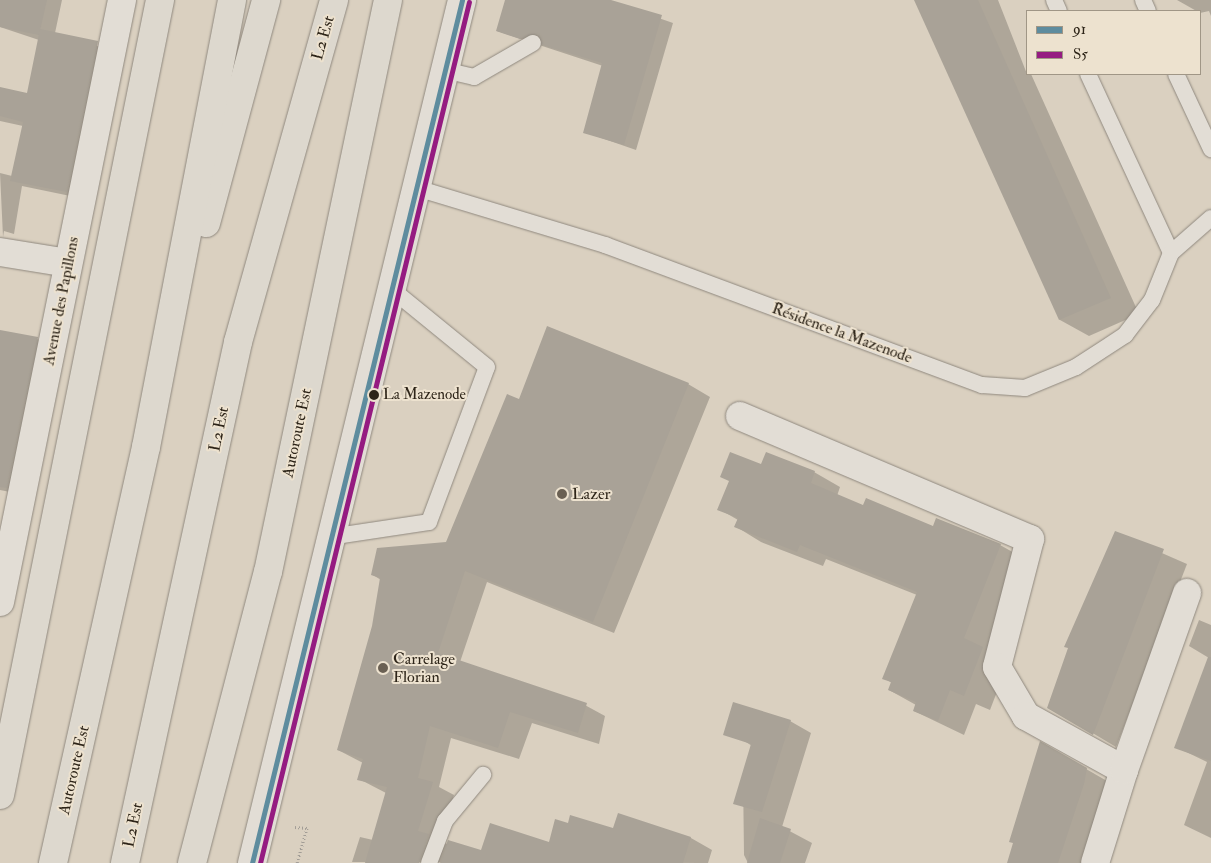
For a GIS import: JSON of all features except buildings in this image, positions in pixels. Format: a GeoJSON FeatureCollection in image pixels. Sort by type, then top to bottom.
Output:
{"type":"FeatureCollection","features":[{"type":"Feature","properties":{"kind":"highway"},"geometry":{"type":"LineString","coordinates":[[0,796],[160,0]]}},
{"type":"Feature","properties":{"kind":"highway","name":"Autoroute Est"},"geometry":{"type":"LineString","coordinates":[[53,863],[146,447],[232,0]]}},
{"type":"Feature","properties":{"kind":"highway"},"geometry":{"type":"LineString","coordinates":[[146,447],[266,0]]}},
{"type":"Feature","properties":{"kind":"highway","name":"L2 Est"},"geometry":{"type":"LineString","coordinates":[[124,863],[238,342],[334,0]]}},
{"type":"Feature","properties":{"kind":"highway","name":"Autoroute Est"},"geometry":{"type":"LineString","coordinates":[[192,863],[268,572],[388,0]]}},
{"type":"Feature","properties":{"kind":"street","name":"Avenue des Papillons"},"geometry":{"type":"LineString","coordinates":[[0,602],[4,565],[122,0]]}},
{"type":"Feature","properties":{"kind":"street"},"geometry":{"type":"LineString","coordinates":[[252,863],[413,187],[462,0]]}},
{"type":"Feature","properties":{"kind":"street"},"geometry":{"type":"LineString","coordinates":[[0,252],[68,264]]}},
{"type":"Feature","properties":{"kind":"street"},"geometry":{"type":"LineString","coordinates":[[740,416],[1030,539],[997,666],[1026,716],[1124,770]]}},
{"type":"Feature","properties":{"kind":"street"},"geometry":{"type":"LineString","coordinates":[[1095,863],[1124,770],[1186,592]]}},
{"type":"Feature","properties":{"kind":"lane"},"geometry":{"type":"LineString","coordinates":[[444,70],[474,77],[533,42]]}},
{"type":"Feature","properties":{"kind":"lane"},"geometry":{"type":"LineString","coordinates":[[1088,75],[1171,253]]}},
{"type":"Feature","properties":{"kind":"lane"},"geometry":{"type":"LineString","coordinates":[[1176,75],[1211,149]]}},
{"type":"Feature","properties":{"kind":"lane","name":"Résidence la Mazenode"},"geometry":{"type":"LineString","coordinates":[[413,187],[605,245],[982,385],[1025,388],[1076,367],[1125,335],[1152,300],[1171,253],[1211,218]]}},
{"type":"Feature","properties":{"kind":"lane"},"geometry":{"type":"LineString","coordinates":[[330,537],[429,522],[487,367],[389,287]]}},
{"type":"Feature","properties":{"kind":"lane"},"geometry":{"type":"LineString","coordinates":[[429,863],[445,821],[483,775]]}},
{"type":"Feature","properties":{"kind":"path"},"geometry":{"type":"LineString","coordinates":[[293,833],[296,824],[307,828],[297,863]]}},
{"type":"Feature","properties":{"kind":"transit line","name":"91"},"geometry":{"type":"LineString","coordinates":[[252,863],[462,0]]}},
{"type":"Feature","properties":{"kind":"transit line","name":"S5"},"geometry":{"type":"LineString","coordinates":[[260,863],[469,2]]}},
{"type":"Feature","properties":{"kind":"place","name":"La Mazenode"},"geometry":{"type":"Point","coordinates":[374,395]}},
{"type":"Feature","properties":{"kind":"place","name":"Lazer"},"geometry":{"type":"Point","coordinates":[562,494]}},
{"type":"Feature","properties":{"kind":"place","name":"Carrelage Florian"},"geometry":{"type":"Point","coordinates":[383,668]}}]}
